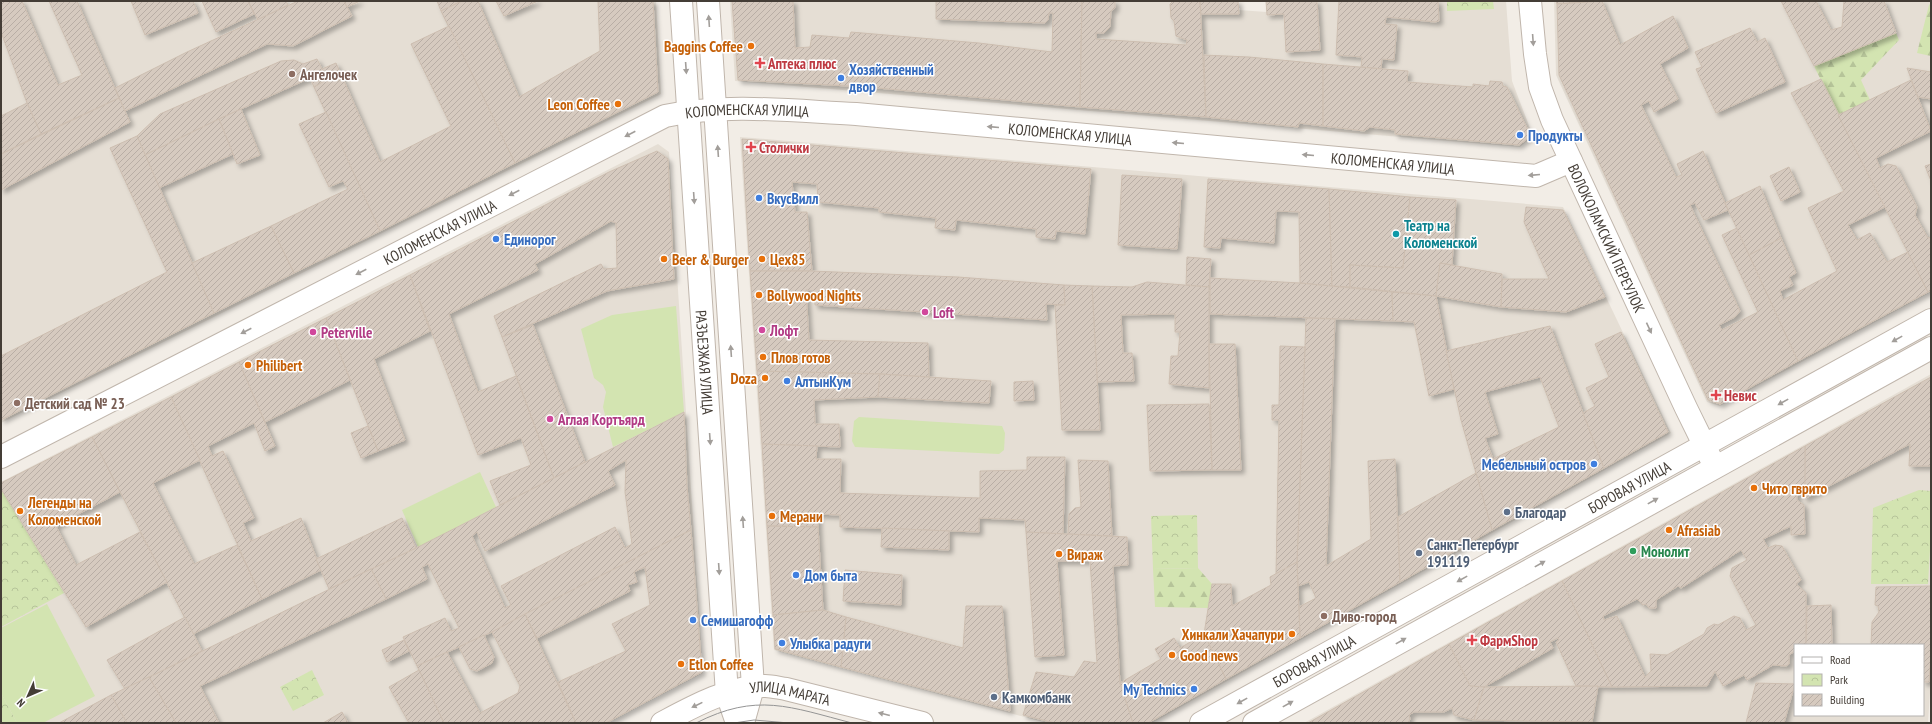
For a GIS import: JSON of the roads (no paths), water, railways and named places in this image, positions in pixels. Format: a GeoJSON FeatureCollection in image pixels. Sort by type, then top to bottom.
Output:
{"type":"FeatureCollection","features":[{"type":"Feature","properties":{"kind":"street","name":"РАЗЪЕЗЖАЯ УЛИЦА"},"geometry":{"type":"LineString","coordinates":[[681,1],[727,694],[737,723]]}},
{"type":"Feature","properties":{"kind":"street","name":"РАЗЪЕЗЖАЯ УЛИЦА"},"geometry":{"type":"LineString","coordinates":[[708,1],[753,687],[743,723]]}},
{"type":"Feature","properties":{"kind":"street","name":"ВОЛОКОЛАМСКИЙ ПЕРЕУЛОК"},"geometry":{"type":"LineString","coordinates":[[1530,1],[1540,87],[1570,161],[1715,467]]}},
{"type":"Feature","properties":{"kind":"street","name":"КОЛОМЕНСКАЯ УЛИЦА"},"geometry":{"type":"LineString","coordinates":[[1,457],[665,116],[689,111],[715,108],[750,108],[856,114],[1536,176],[1570,161]]}},
{"type":"Feature","properties":{"kind":"street","name":"БОРОВАЯ УЛИЦА"},"geometry":{"type":"LineString","coordinates":[[1201,723],[1931,320]]}},
{"type":"Feature","properties":{"kind":"street","name":"БОРОВАЯ УЛИЦА"},"geometry":{"type":"LineString","coordinates":[[1254,723],[1931,348]]}},
{"type":"Feature","properties":{"kind":"street","name":"УЛИЦА МАРАТА"},"geometry":{"type":"LineString","coordinates":[[666,722],[701,703],[753,687],[765,686],[786,689],[922,723]]}},
{"type":"Feature","properties":{"kind":"tram line"},"geometry":{"type":"LineString","coordinates":[[696,723],[718,713],[756,705],[774,705],[791,708],[852,723]]}},
{"type":"Feature","properties":{"kind":"tram line"},"geometry":{"type":"LineString","coordinates":[[734,723],[754,720],[789,723]]}},
{"type":"Feature","properties":{"kind":"place","name":"Baggins Coffee"},"geometry":{"type":"Point","coordinates":[751,46]}},
{"type":"Feature","properties":{"kind":"place","name":"Аптека плюс"},"geometry":{"type":"Point","coordinates":[760,63]}},
{"type":"Feature","properties":{"kind":"place","name":"Ангелочек"},"geometry":{"type":"Point","coordinates":[292,74]}},
{"type":"Feature","properties":{"kind":"place","name":"Хозяйственный двор"},"geometry":{"type":"Point","coordinates":[841,78]}},
{"type":"Feature","properties":{"kind":"place","name":"Leon Coffee"},"geometry":{"type":"Point","coordinates":[618,104]}},
{"type":"Feature","properties":{"kind":"place","name":"Продукты"},"geometry":{"type":"Point","coordinates":[1520,135]}},
{"type":"Feature","properties":{"kind":"place","name":"Столички"},"geometry":{"type":"Point","coordinates":[751,147]}},
{"type":"Feature","properties":{"kind":"place","name":"ВкусВилл"},"geometry":{"type":"Point","coordinates":[759,198]}},
{"type":"Feature","properties":{"kind":"place","name":"Театр на Коломенской"},"geometry":{"type":"Point","coordinates":[1396,234]}},
{"type":"Feature","properties":{"kind":"place","name":"Единорог"},"geometry":{"type":"Point","coordinates":[496,239]}},
{"type":"Feature","properties":{"kind":"place","name":"Beer & Burger"},"geometry":{"type":"Point","coordinates":[664,259]}},
{"type":"Feature","properties":{"kind":"place","name":"Цех85"},"geometry":{"type":"Point","coordinates":[762,259]}},
{"type":"Feature","properties":{"kind":"place","name":"Bollywood Nights"},"geometry":{"type":"Point","coordinates":[759,295]}},
{"type":"Feature","properties":{"kind":"place","name":"Loft"},"geometry":{"type":"Point","coordinates":[925,312]}},
{"type":"Feature","properties":{"kind":"place","name":"Лофт"},"geometry":{"type":"Point","coordinates":[762,330]}},
{"type":"Feature","properties":{"kind":"place","name":"Peterville"},"geometry":{"type":"Point","coordinates":[313,332]}},
{"type":"Feature","properties":{"kind":"place","name":"Плов готов"},"geometry":{"type":"Point","coordinates":[763,357]}},
{"type":"Feature","properties":{"kind":"place","name":"Philibert"},"geometry":{"type":"Point","coordinates":[248,365]}},
{"type":"Feature","properties":{"kind":"place","name":"Doza"},"geometry":{"type":"Point","coordinates":[765,378]}},
{"type":"Feature","properties":{"kind":"place","name":"АлтынКум"},"geometry":{"type":"Point","coordinates":[787,381]}},
{"type":"Feature","properties":{"kind":"place","name":"Невис"},"geometry":{"type":"Point","coordinates":[1716,395]}},
{"type":"Feature","properties":{"kind":"place","name":"Детский сад № 23"},"geometry":{"type":"Point","coordinates":[17,403]}},
{"type":"Feature","properties":{"kind":"place","name":"Аглая Кортъярд"},"geometry":{"type":"Point","coordinates":[550,419]}},
{"type":"Feature","properties":{"kind":"place","name":"Мебельный остров"},"geometry":{"type":"Point","coordinates":[1594,464]}},
{"type":"Feature","properties":{"kind":"place","name":"Чито гврито"},"geometry":{"type":"Point","coordinates":[1754,488]}},
{"type":"Feature","properties":{"kind":"place","name":"Легенды на Коломенской"},"geometry":{"type":"Point","coordinates":[20,511]}},
{"type":"Feature","properties":{"kind":"place","name":"Благодар"},"geometry":{"type":"Point","coordinates":[1507,512]}},
{"type":"Feature","properties":{"kind":"place","name":"Мерани"},"geometry":{"type":"Point","coordinates":[772,516]}},
{"type":"Feature","properties":{"kind":"place","name":"Afrasiab"},"geometry":{"type":"Point","coordinates":[1669,530]}},
{"type":"Feature","properties":{"kind":"place","name":"Монолит"},"geometry":{"type":"Point","coordinates":[1633,551]}},
{"type":"Feature","properties":{"kind":"place","name":"Санкт-Петербург 191119"},"geometry":{"type":"Point","coordinates":[1419,553]}},
{"type":"Feature","properties":{"kind":"place","name":"Вираж"},"geometry":{"type":"Point","coordinates":[1059,554]}},
{"type":"Feature","properties":{"kind":"place","name":"Дом быта"},"geometry":{"type":"Point","coordinates":[796,575]}},
{"type":"Feature","properties":{"kind":"place","name":"Диво-город"},"geometry":{"type":"Point","coordinates":[1324,616]}},
{"type":"Feature","properties":{"kind":"place","name":"Семишагофф"},"geometry":{"type":"Point","coordinates":[693,620]}},
{"type":"Feature","properties":{"kind":"place","name":"Хинкали Хачапури"},"geometry":{"type":"Point","coordinates":[1292,634]}},
{"type":"Feature","properties":{"kind":"place","name":"ФармShop"},"geometry":{"type":"Point","coordinates":[1472,640]}},
{"type":"Feature","properties":{"kind":"place","name":"Улыбка радуги"},"geometry":{"type":"Point","coordinates":[782,643]}},
{"type":"Feature","properties":{"kind":"place","name":"Good news"},"geometry":{"type":"Point","coordinates":[1172,655]}},
{"type":"Feature","properties":{"kind":"place","name":"Etlon Coffee"},"geometry":{"type":"Point","coordinates":[681,664]}},
{"type":"Feature","properties":{"kind":"place","name":"My Technics"},"geometry":{"type":"Point","coordinates":[1194,689]}},
{"type":"Feature","properties":{"kind":"place","name":"Камкомбанк"},"geometry":{"type":"Point","coordinates":[994,697]}}]}
